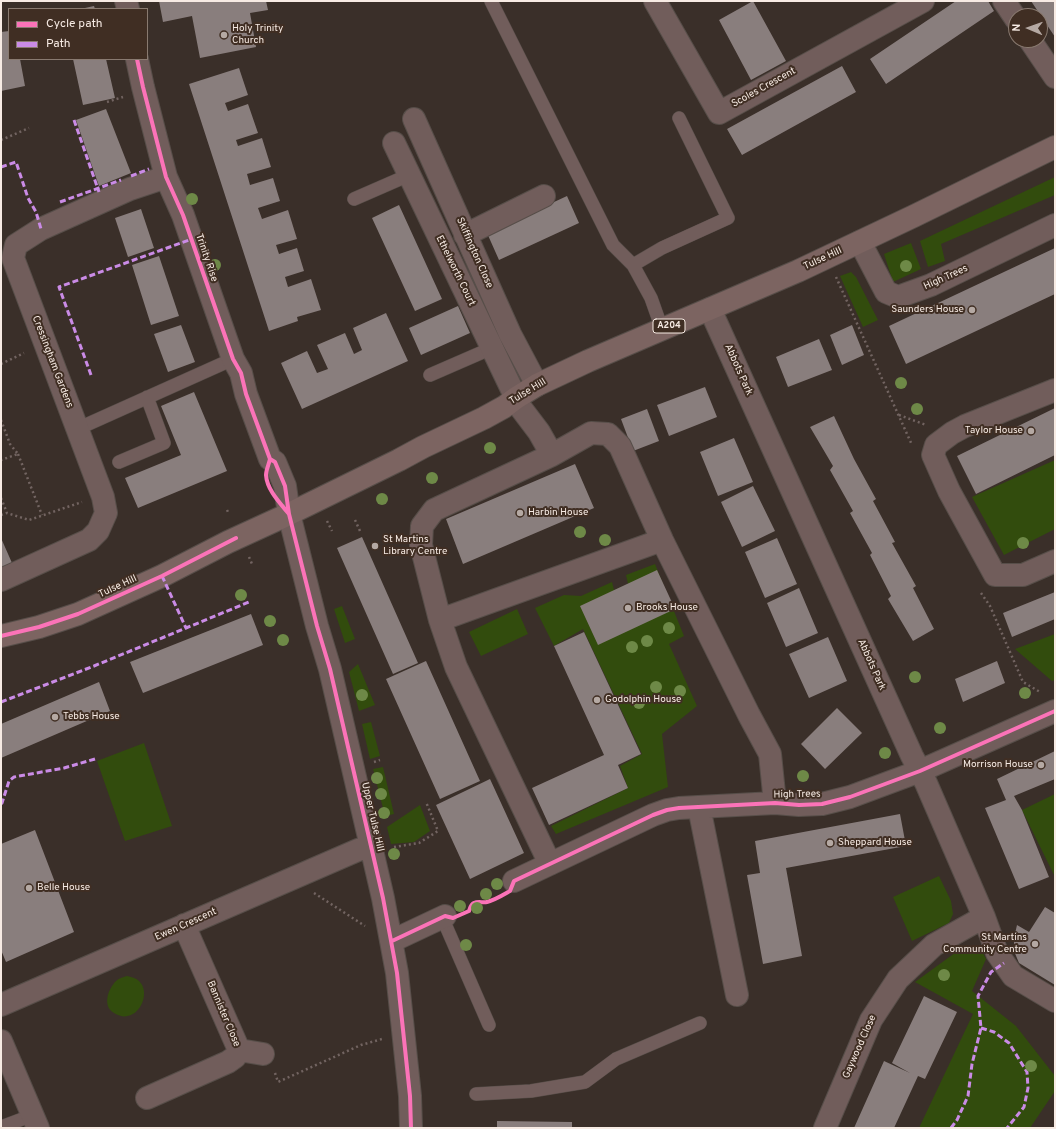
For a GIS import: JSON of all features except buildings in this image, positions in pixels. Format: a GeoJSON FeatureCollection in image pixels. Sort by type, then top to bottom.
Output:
{"type":"FeatureCollection","features":[{"type":"Feature","properties":{"kind":"main road","name":"Tulse Hill"},"geometry":{"type":"LineString","coordinates":[[1,636],[39,627],[78,614],[162,576],[232,540],[289,514],[399,460],[422,447],[484,418],[504,407],[515,398],[537,385],[588,361],[798,271],[921,213],[1055,147]]}},
{"type":"Feature","properties":{"kind":"street","name":"Scoles Crescent"},"geometry":{"type":"LineString","coordinates":[[655,1],[719,113],[923,1]]}},
{"type":"Feature","properties":{"kind":"street"},"geometry":{"type":"LineString","coordinates":[[1035,48],[1055,77]]}},
{"type":"Feature","properties":{"kind":"street","name":"Trinity Rise"},"geometry":{"type":"LineString","coordinates":[[137,60],[166,177],[183,216],[233,360],[241,373],[246,394],[270,459],[275,462],[285,486],[289,514]]}},
{"type":"Feature","properties":{"kind":"street","name":"Skiffington Close"},"geometry":{"type":"LineString","coordinates":[[414,119],[510,334],[537,385]]}},
{"type":"Feature","properties":{"kind":"street","name":"Ethelworth Court"},"geometry":{"type":"LineString","coordinates":[[394,143],[515,398],[539,432],[552,455]]}},
{"type":"Feature","properties":{"kind":"street","name":"Cressingham Gardens"},"geometry":{"type":"LineString","coordinates":[[1,580],[90,540],[98,530],[106,513],[103,497],[13,258],[8,249],[41,229],[130,189],[166,177]]}},
{"type":"Feature","properties":{"kind":"street"},"geometry":{"type":"LineString","coordinates":[[465,235],[544,196]]}},
{"type":"Feature","properties":{"kind":"street","name":"High Trees"},"geometry":{"type":"LineString","coordinates":[[860,242],[886,292],[898,297],[931,285],[1055,226]]}},
{"type":"Feature","properties":{"kind":"street","name":"Abbots Park"},"geometry":{"type":"LineString","coordinates":[[710,309],[920,771],[984,917],[997,953],[1013,976],[1055,1001]]}},
{"type":"Feature","properties":{"kind":"street"},"geometry":{"type":"LineString","coordinates":[[1055,390],[952,433],[936,445],[933,455],[949,491],[995,575],[1023,576],[1055,561]]}},
{"type":"Feature","properties":{"kind":"street"},"geometry":{"type":"LineString","coordinates":[[550,864],[456,667],[440,620],[421,545],[422,526],[434,510],[552,455],[591,433],[608,434],[620,446],[662,540],[770,754],[775,803]]}},
{"type":"Feature","properties":{"kind":"street","name":"Upper Tulse Hill"},"geometry":{"type":"LineString","coordinates":[[289,514],[317,626],[330,669],[392,940],[402,1015],[410,1096],[411,1128]]}},
{"type":"Feature","properties":{"kind":"street"},"geometry":{"type":"LineString","coordinates":[[440,620],[662,540]]}},
{"type":"Feature","properties":{"kind":"street","name":"High Trees"},"geometry":{"type":"LineString","coordinates":[[514,881],[653,815],[673,809],[699,807],[775,803],[799,805],[822,804],[850,797],[920,771],[1055,711]]}},
{"type":"Feature","properties":{"kind":"street"},"geometry":{"type":"LineString","coordinates":[[699,807],[737,995]]}},
{"type":"Feature","properties":{"kind":"street","name":"Ewen Crescent"},"geometry":{"type":"LineString","coordinates":[[1,1005],[358,850],[371,846]]}},
{"type":"Feature","properties":{"kind":"street"},"geometry":{"type":"LineString","coordinates":[[392,940],[444,917]]}},
{"type":"Feature","properties":{"kind":"street","name":"Gaywood Close"},"geometry":{"type":"LineString","coordinates":[[825,1128],[871,1020],[898,979],[934,945],[984,917]]}},
{"type":"Feature","properties":{"kind":"street","name":"Bannister Close"},"geometry":{"type":"LineString","coordinates":[[147,1098],[228,1062],[235,1057],[239,1050],[184,925]]}},
{"type":"Feature","properties":{"kind":"street"},"geometry":{"type":"LineString","coordinates":[[1,1041],[36,1121]]}},
{"type":"Feature","properties":{"kind":"street"},"geometry":{"type":"LineString","coordinates":[[239,1050],[263,1054]]}},
{"type":"Feature","properties":{"kind":"lane"},"geometry":{"type":"LineString","coordinates":[[491,1],[613,245],[632,265],[651,298],[662,329]]}},
{"type":"Feature","properties":{"kind":"lane"},"geometry":{"type":"LineString","coordinates":[[632,265],[662,248],[728,218],[679,118]]}},
{"type":"Feature","properties":{"kind":"lane"},"geometry":{"type":"LineString","coordinates":[[354,198],[409,175]]}},
{"type":"Feature","properties":{"kind":"lane"},"geometry":{"type":"LineString","coordinates":[[430,374],[492,348]]}},
{"type":"Feature","properties":{"kind":"lane"},"geometry":{"type":"LineString","coordinates":[[77,429],[233,360]]}},
{"type":"Feature","properties":{"kind":"lane"},"geometry":{"type":"LineString","coordinates":[[119,462],[164,443],[147,397]]}},
{"type":"Feature","properties":{"kind":"lane"},"geometry":{"type":"LineString","coordinates":[[444,917],[489,1025]]}},
{"type":"Feature","properties":{"kind":"lane"},"geometry":{"type":"LineString","coordinates":[[476,1094],[532,1091],[585,1082],[616,1059],[700,1023]]}},
{"type":"Feature","properties":{"kind":"lane"},"geometry":{"type":"LineString","coordinates":[[1,1127],[36,1121]]}},
{"type":"Feature","properties":{"kind":"path"},"geometry":{"type":"LineString","coordinates":[[107,102],[126,96]]}},
{"type":"Feature","properties":{"kind":"path"},"geometry":{"type":"LineString","coordinates":[[1,140],[29,128]]}},
{"type":"Feature","properties":{"kind":"path"},"geometry":{"type":"LineString","coordinates":[[1,420],[10,444],[18,454],[42,515]]}},
{"type":"Feature","properties":{"kind":"path"},"geometry":{"type":"LineString","coordinates":[[1,460],[18,454]]}},
{"type":"Feature","properties":{"kind":"path"},"geometry":{"type":"LineString","coordinates":[[1,515],[7,513],[29,520],[91,499],[103,497]]}},
{"type":"Feature","properties":{"kind":"path"},"geometry":{"type":"LineString","coordinates":[[1,498],[7,513]]}},
{"type":"Feature","properties":{"kind":"path"},"geometry":{"type":"LineString","coordinates":[[227,510],[229,514]]}},
{"type":"Feature","properties":{"kind":"path"},"geometry":{"type":"LineString","coordinates":[[355,520],[360,531]]}},
{"type":"Feature","properties":{"kind":"path"},"geometry":{"type":"LineString","coordinates":[[327,521],[332,531]]}},
{"type":"Feature","properties":{"kind":"path"},"geometry":{"type":"LineString","coordinates":[[249,557],[252,564]]}},
{"type":"Feature","properties":{"kind":"path"},"geometry":{"type":"LineString","coordinates":[[1015,662],[1023,682],[1041,693]]}},
{"type":"Feature","properties":{"kind":"path"},"geometry":{"type":"LineString","coordinates":[[396,847],[419,843],[438,831],[426,802]]}},
{"type":"Feature","properties":{"kind":"path"},"geometry":{"type":"LineString","coordinates":[[309,890],[365,926],[372,928]]}},
{"type":"Feature","properties":{"kind":"path"},"geometry":{"type":"LineString","coordinates":[[263,1054],[266,1054],[278,1082],[361,1045]]}},
{"type":"Feature","properties":{"kind":"green space"},"geometry":{"type":"Polygon","coordinates":[[[1055,177],[1055,195],[941,244],[945,261],[928,267],[920,241],[1055,177]]]}},
{"type":"Feature","properties":{"kind":"green space"},"geometry":{"type":"Polygon","coordinates":[[[911,243],[921,269],[893,282],[884,254],[911,243]]]}},
{"type":"Feature","properties":{"kind":"green space"},"geometry":{"type":"Polygon","coordinates":[[[851,272],[856,277],[878,320],[863,327],[840,276],[851,272]]]}},
{"type":"Feature","properties":{"kind":"green space"},"geometry":{"type":"Polygon","coordinates":[[[1055,460],[1055,529],[1004,555],[972,497],[1055,460]]]}},
{"type":"Feature","properties":{"kind":"green space"},"geometry":{"type":"Polygon","coordinates":[[[655,564],[684,636],[669,644],[697,706],[662,734],[668,787],[556,834],[551,826],[628,788],[620,766],[642,754],[583,629],[554,646],[535,608],[564,595],[581,596],[612,582],[614,590],[628,584],[626,575],[655,564]]]}},
{"type":"Feature","properties":{"kind":"green space"},"geometry":{"type":"Polygon","coordinates":[[[342,606],[355,639],[345,643],[334,609],[342,606]]]}},
{"type":"Feature","properties":{"kind":"green space"},"geometry":{"type":"Polygon","coordinates":[[[517,609],[528,634],[481,656],[469,632],[517,609]]]}},
{"type":"Feature","properties":{"kind":"green space"},"geometry":{"type":"Polygon","coordinates":[[[1055,634],[1055,680],[1052,681],[1015,649],[1055,634]]]}},
{"type":"Feature","properties":{"kind":"green space"},"geometry":{"type":"Polygon","coordinates":[[[358,664],[375,705],[359,711],[349,672],[358,664]]]}},
{"type":"Feature","properties":{"kind":"green space"},"geometry":{"type":"Polygon","coordinates":[[[371,722],[380,756],[370,759],[362,724],[371,722]]]}},
{"type":"Feature","properties":{"kind":"green space"},"geometry":{"type":"Polygon","coordinates":[[[144,743],[172,826],[125,841],[97,761],[144,743]]]}},
{"type":"Feature","properties":{"kind":"green space"},"geometry":{"type":"Polygon","coordinates":[[[383,767],[394,814],[385,816],[373,769],[383,767]]]}},
{"type":"Feature","properties":{"kind":"green space"},"geometry":{"type":"Polygon","coordinates":[[[1055,794],[1055,877],[1022,810],[1055,794]]]}},
{"type":"Feature","properties":{"kind":"green space"},"geometry":{"type":"Polygon","coordinates":[[[420,805],[430,831],[414,842],[391,844],[387,827],[420,805]]]}},
{"type":"Feature","properties":{"kind":"green space"},"geometry":{"type":"Polygon","coordinates":[[[939,876],[951,901],[953,914],[949,923],[912,941],[893,897],[939,876]]]}},
{"type":"Feature","properties":{"kind":"green space"},"geometry":{"type":"Polygon","coordinates":[[[981,949],[986,959],[972,991],[1016,1026],[1055,1076],[1055,1091],[1030,1128],[919,1128],[973,1014],[915,982],[959,950],[981,949]]]}},
{"type":"Feature","properties":{"kind":"green space"},"geometry":{"type":"Polygon","coordinates":[[[127,976],[135,978],[143,987],[143,1001],[135,1012],[129,1016],[122,1016],[110,1010],[107,1002],[113,984],[120,978],[127,976]]]}},
{"type":"Feature","properties":{"kind":"marked path"},"geometry":{"type":"LineString","coordinates":[[74,120],[99,192]]}},
{"type":"Feature","properties":{"kind":"marked path"},"geometry":{"type":"LineString","coordinates":[[1,167],[16,162],[28,198],[36,212],[41,229]]}},
{"type":"Feature","properties":{"kind":"marked path"},"geometry":{"type":"LineString","coordinates":[[131,176],[149,169]]}},
{"type":"Feature","properties":{"kind":"marked path"},"geometry":{"type":"LineString","coordinates":[[60,202],[121,180]]}},
{"type":"Feature","properties":{"kind":"marked path"},"geometry":{"type":"LineString","coordinates":[[91,375],[59,287],[192,239]]}},
{"type":"Feature","properties":{"kind":"marked path"},"geometry":{"type":"LineString","coordinates":[[162,576],[186,628]]}},
{"type":"Feature","properties":{"kind":"marked path"},"geometry":{"type":"LineString","coordinates":[[1,702],[94,666],[249,602]]}},
{"type":"Feature","properties":{"kind":"marked path"},"geometry":{"type":"LineString","coordinates":[[1,804],[9,781],[14,777],[64,768],[95,759]]}},
{"type":"Feature","properties":{"kind":"marked path"},"geometry":{"type":"LineString","coordinates":[[951,1128],[957,1120],[968,1096],[972,1064],[981,1028],[978,996],[991,972],[1004,963]]}},
{"type":"Feature","properties":{"kind":"marked path"},"geometry":{"type":"LineString","coordinates":[[981,1028],[994,1032],[1009,1043],[1027,1072],[1028,1088],[1024,1107],[1007,1128]]}},
{"type":"Feature","properties":{"kind":"cycle path"},"geometry":{"type":"LineString","coordinates":[[137,60],[166,177],[183,215],[233,359],[241,373],[246,394],[270,459],[275,462],[285,486],[289,514],[317,626],[330,669],[383,898],[397,973],[410,1096],[411,1128]]}},
{"type":"Feature","properties":{"kind":"cycle path"},"geometry":{"type":"LineString","coordinates":[[270,459],[266,471],[267,481],[274,496],[289,514]]}},
{"type":"Feature","properties":{"kind":"cycle path"},"geometry":{"type":"LineString","coordinates":[[1,636],[39,627],[78,614],[162,576],[236,538]]}},
{"type":"Feature","properties":{"kind":"cycle path"},"geometry":{"type":"LineString","coordinates":[[392,941],[445,916],[453,918],[469,911],[471,905],[474,903],[487,902],[496,899],[510,891],[514,881],[653,815],[667,810],[679,808],[775,803],[799,805],[822,804],[850,797],[920,771],[1055,711]]}},
{"type":"Feature","properties":{"kind":"place","name":"Holy Trinity Church"},"geometry":{"type":"Point","coordinates":[224,35]}},
{"type":"Feature","properties":{"kind":"place","name":"Saunders House"},"geometry":{"type":"Point","coordinates":[972,310]}},
{"type":"Feature","properties":{"kind":"place","name":"Taylor House"},"geometry":{"type":"Point","coordinates":[1031,431]}},
{"type":"Feature","properties":{"kind":"place","name":"Harbin House"},"geometry":{"type":"Point","coordinates":[520,513]}},
{"type":"Feature","properties":{"kind":"place","name":"St Martins Library Centre"},"geometry":{"type":"Point","coordinates":[375,546]}},
{"type":"Feature","properties":{"kind":"place","name":"Brooks House"},"geometry":{"type":"Point","coordinates":[628,608]}},
{"type":"Feature","properties":{"kind":"place","name":"Godolphin House"},"geometry":{"type":"Point","coordinates":[597,700]}},
{"type":"Feature","properties":{"kind":"place","name":"Tebbs House"},"geometry":{"type":"Point","coordinates":[55,717]}},
{"type":"Feature","properties":{"kind":"place","name":"Morrison House"},"geometry":{"type":"Point","coordinates":[1041,765]}},
{"type":"Feature","properties":{"kind":"place","name":"Sheppard House"},"geometry":{"type":"Point","coordinates":[830,843]}},
{"type":"Feature","properties":{"kind":"place","name":"Belle House"},"geometry":{"type":"Point","coordinates":[29,888]}},
{"type":"Feature","properties":{"kind":"place","name":"St Martins Community Centre"},"geometry":{"type":"Point","coordinates":[1035,944]}}]}
